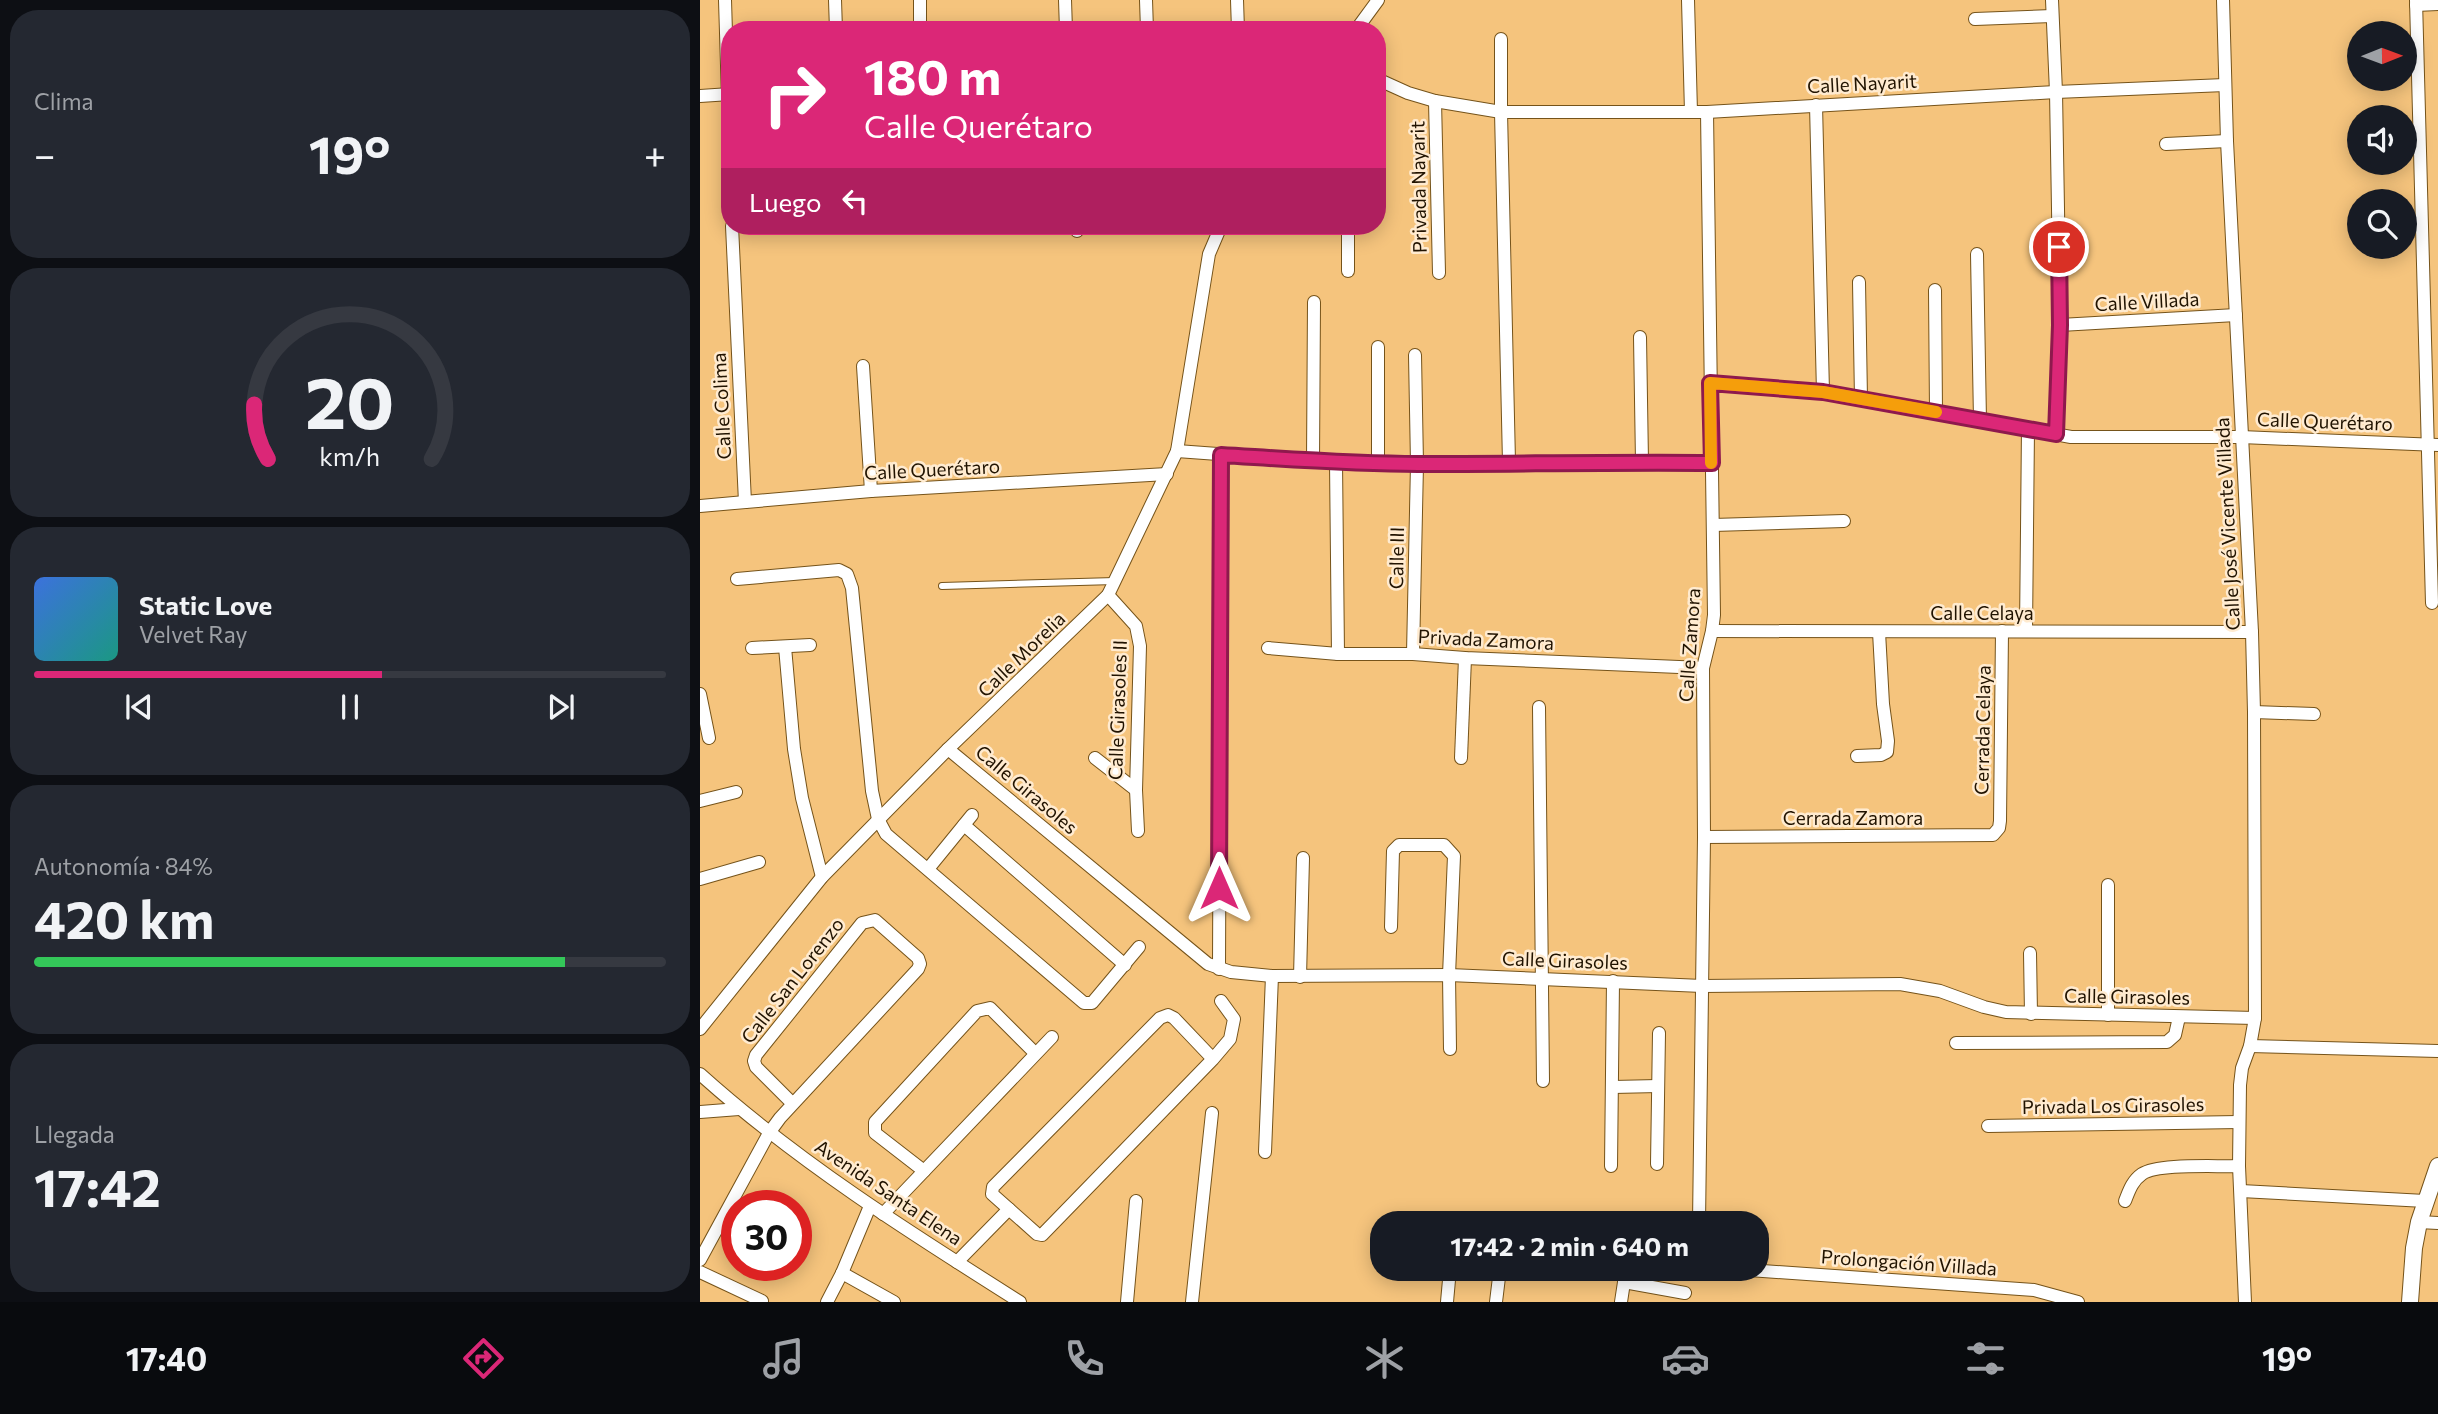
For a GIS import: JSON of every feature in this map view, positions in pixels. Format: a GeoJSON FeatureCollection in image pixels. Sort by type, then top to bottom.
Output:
{"type":"FeatureCollection","features":[{"type":"Feature","properties":{"kind":"street"},"geometry":{"type":"LineString","coordinates":[[725,0],[726,21]]}},
{"type":"Feature","properties":{"kind":"street"},"geometry":{"type":"LineString","coordinates":[[835,0],[836,21]]}},
{"type":"Feature","properties":{"kind":"street"},"geometry":{"type":"LineString","coordinates":[[920,0],[920,21]]}},
{"type":"Feature","properties":{"kind":"street"},"geometry":{"type":"LineString","coordinates":[[1065,0],[1066,21]]}},
{"type":"Feature","properties":{"kind":"street"},"geometry":{"type":"LineString","coordinates":[[1146,0],[1147,21]]}},
{"type":"Feature","properties":{"kind":"street"},"geometry":{"type":"LineString","coordinates":[[1237,0],[1238,21]]}},
{"type":"Feature","properties":{"kind":"street"},"geometry":{"type":"LineString","coordinates":[[1363,21],[1378,0]]}},
{"type":"Feature","properties":{"kind":"street"},"geometry":{"type":"LineString","coordinates":[[1688,0],[1691,112]]}},
{"type":"Feature","properties":{"kind":"street"},"geometry":{"type":"LineString","coordinates":[[2052,0],[2060,325],[2056,434]]}},
{"type":"Feature","properties":{"kind":"street","name":"Calle José Vicente Villada"},"geometry":{"type":"LineString","coordinates":[[2223,0],[2227,141],[2252,632],[2255,1018],[2250,1046]]}},
{"type":"Feature","properties":{"kind":"street"},"geometry":{"type":"LineString","coordinates":[[2432,603],[2433,445],[2416,3],[2438,4]]}},
{"type":"Feature","properties":{"kind":"street"},"geometry":{"type":"LineString","coordinates":[[1975,19],[2052,16]]}},
{"type":"Feature","properties":{"kind":"street"},"geometry":{"type":"LineString","coordinates":[[1502,39],[1501,112],[1509,462]]}},
{"type":"Feature","properties":{"kind":"street","name":"Calle Nayarit"},"geometry":{"type":"LineString","coordinates":[[1386,83],[1435,101],[1501,112],[1707,112],[2225,85]]}},
{"type":"Feature","properties":{"kind":"street"},"geometry":{"type":"LineString","coordinates":[[700,96],[721,95]]}},
{"type":"Feature","properties":{"kind":"street","name":"Privada Nayarit"},"geometry":{"type":"LineString","coordinates":[[1435,101],[1439,272]]}},
{"type":"Feature","properties":{"kind":"street"},"geometry":{"type":"LineString","coordinates":[[1816,105],[1823,392]]}},
{"type":"Feature","properties":{"kind":"street","name":"Calle Zamora"},"geometry":{"type":"LineString","coordinates":[[1699,1211],[1704,837],[1703,668],[1712,631],[1713,525],[1707,112]]}},
{"type":"Feature","properties":{"kind":"street"},"geometry":{"type":"LineString","coordinates":[[2166,144],[2227,141]]}},
{"type":"Feature","properties":{"kind":"street","name":"Calle Colima"},"geometry":{"type":"LineString","coordinates":[[732,235],[744,502]]}},
{"type":"Feature","properties":{"kind":"street","name":"Calle Morelia"},"geometry":{"type":"LineString","coordinates":[[700,1029],[822,877],[878,818],[1108,595],[1177,451],[1209,254],[1216,235]]}},
{"type":"Feature","properties":{"kind":"street"},"geometry":{"type":"LineString","coordinates":[[1348,235],[1348,271]]}},
{"type":"Feature","properties":{"kind":"street"},"geometry":{"type":"LineString","coordinates":[[1977,254],[1980,419]]}},
{"type":"Feature","properties":{"kind":"street"},"geometry":{"type":"LineString","coordinates":[[1859,282],[1861,399]]}},
{"type":"Feature","properties":{"kind":"street"},"geometry":{"type":"LineString","coordinates":[[1935,290],[1936,412]]}},
{"type":"Feature","properties":{"kind":"street"},"geometry":{"type":"LineString","coordinates":[[1313,461],[1314,302]]}},
{"type":"Feature","properties":{"kind":"street","name":"Calle Villada"},"geometry":{"type":"LineString","coordinates":[[2060,325],[2236,315]]}},
{"type":"Feature","properties":{"kind":"street"},"geometry":{"type":"LineString","coordinates":[[1640,337],[1642,462]]}},
{"type":"Feature","properties":{"kind":"street"},"geometry":{"type":"LineString","coordinates":[[1378,347],[1378,463]]}},
{"type":"Feature","properties":{"kind":"street","name":"Calle III"},"geometry":{"type":"LineString","coordinates":[[1413,654],[1417,464],[1415,355]]}},
{"type":"Feature","properties":{"kind":"street"},"geometry":{"type":"LineString","coordinates":[[863,366],[871,491]]}},
{"type":"Feature","properties":{"kind":"street","name":"Calle Querétaro"},"geometry":{"type":"LineString","coordinates":[[1710,383],[1823,392],[2089,438],[2241,437],[2433,445]]}},
{"type":"Feature","properties":{"kind":"street"},"geometry":{"type":"LineString","coordinates":[[2026,631],[2028,428]]}},
{"type":"Feature","properties":{"kind":"street"},"geometry":{"type":"LineString","coordinates":[[1177,451],[1313,461],[1417,464],[1712,463]]}},
{"type":"Feature","properties":{"kind":"street"},"geometry":{"type":"LineString","coordinates":[[1219,969],[1221,455]]}},
{"type":"Feature","properties":{"kind":"street"},"geometry":{"type":"LineString","coordinates":[[1336,462],[1338,654]]}},
{"type":"Feature","properties":{"kind":"street","name":"Calle Querétaro"},"geometry":{"type":"LineString","coordinates":[[700,506],[871,491],[1167,474]]}},
{"type":"Feature","properties":{"kind":"street"},"geometry":{"type":"LineString","coordinates":[[1713,525],[1844,521]]}},
{"type":"Feature","properties":{"kind":"street"},"geometry":{"type":"LineString","coordinates":[[737,579],[839,570],[847,573],[852,588],[872,791],[878,818],[886,834],[1084,1003],[1092,1003],[1139,947]]}},
{"type":"Feature","properties":{"kind":"street","name":"Calle Girasoles II"},"geometry":{"type":"LineString","coordinates":[[1108,595],[1136,626],[1139,636],[1136,790]]}},
{"type":"Feature","properties":{"kind":"street","name":"Calle Celaya"},"geometry":{"type":"LineString","coordinates":[[1712,631],[2252,632]]}},
{"type":"Feature","properties":{"kind":"street","name":"Cerrada Celaya"},"geometry":{"type":"LineString","coordinates":[[1999,828],[2002,631]]}},
{"type":"Feature","properties":{"kind":"street"},"geometry":{"type":"LineString","coordinates":[[1857,756],[1881,755],[1887,752],[1879,632]]}},
{"type":"Feature","properties":{"kind":"street"},"geometry":{"type":"LineString","coordinates":[[752,648],[810,645]]}},
{"type":"Feature","properties":{"kind":"street"},"geometry":{"type":"LineString","coordinates":[[785,647],[794,749],[822,877]]}},
{"type":"Feature","properties":{"kind":"street","name":"Privada Zamora"},"geometry":{"type":"LineString","coordinates":[[1268,648],[1338,654],[1413,654],[1703,668]]}},
{"type":"Feature","properties":{"kind":"street"},"geometry":{"type":"LineString","coordinates":[[1461,758],[1465,658]]}},
{"type":"Feature","properties":{"kind":"street"},"geometry":{"type":"LineString","coordinates":[[700,694],[709,738]]}},
{"type":"Feature","properties":{"kind":"street"},"geometry":{"type":"LineString","coordinates":[[1539,707],[1543,1081]]}},
{"type":"Feature","properties":{"kind":"street"},"geometry":{"type":"LineString","coordinates":[[2254,712],[2314,714]]}},
{"type":"Feature","properties":{"kind":"street","name":"Calle Girasoles"},"geometry":{"type":"LineString","coordinates":[[948,749],[1208,964],[1219,969],[1300,977],[1448,975],[1702,986],[1900,984],[1940,991],[2006,1012],[2255,1018]]}},
{"type":"Feature","properties":{"kind":"street","name":"Calle Girasoles II"},"geometry":{"type":"LineString","coordinates":[[1095,758],[1136,790]]}},
{"type":"Feature","properties":{"kind":"street"},"geometry":{"type":"LineString","coordinates":[[1136,790],[1138,831]]}},
{"type":"Feature","properties":{"kind":"street"},"geometry":{"type":"LineString","coordinates":[[700,802],[736,792]]}},
{"type":"Feature","properties":{"kind":"street"},"geometry":{"type":"LineString","coordinates":[[928,869],[968,820],[1125,965]]}},
{"type":"Feature","properties":{"kind":"street","name":"Cerrada Zamora"},"geometry":{"type":"LineString","coordinates":[[1704,837],[1993,835],[1999,828]]}},
{"type":"Feature","properties":{"kind":"street"},"geometry":{"type":"LineString","coordinates":[[1391,927],[1393,850],[1399,845],[1449,847],[1454,856],[1448,975],[1450,1049]]}},
{"type":"Feature","properties":{"kind":"street"},"geometry":{"type":"LineString","coordinates":[[1300,977],[1303,858]]}},
{"type":"Feature","properties":{"kind":"street"},"geometry":{"type":"LineString","coordinates":[[700,879],[759,862]]}},
{"type":"Feature","properties":{"kind":"street"},"geometry":{"type":"LineString","coordinates":[[2108,885],[2108,1015]]}},
{"type":"Feature","properties":{"kind":"street","name":"Calle San Lorenzo"},"geometry":{"type":"LineString","coordinates":[[743,1190],[769,1133],[918,969],[918,958],[875,920],[862,923],[756,1055],[756,1067],[793,1104]]}},
{"type":"Feature","properties":{"kind":"street"},"geometry":{"type":"LineString","coordinates":[[2030,953],[2031,1014]]}},
{"type":"Feature","properties":{"kind":"street"},"geometry":{"type":"LineString","coordinates":[[1265,1152],[1272,976]]}},
{"type":"Feature","properties":{"kind":"street"},"geometry":{"type":"LineString","coordinates":[[1611,1166],[1613,981]]}},
{"type":"Feature","properties":{"kind":"street"},"geometry":{"type":"LineString","coordinates":[[1213,1059],[1174,1018],[1168,1015],[1160,1018],[993,1187],[992,1194],[1037,1234],[1042,1235],[1213,1059],[1228,1043],[1234,1028],[1234,1019],[1221,1001]]}},
{"type":"Feature","properties":{"kind":"street"},"geometry":{"type":"LineString","coordinates":[[924,1171],[875,1133],[873,1128],[875,1122],[977,1011],[990,1009],[1035,1053]]}},
{"type":"Feature","properties":{"kind":"street"},"geometry":{"type":"LineString","coordinates":[[1956,1043],[2167,1042],[2175,1035],[2179,1017]]}},
{"type":"Feature","properties":{"kind":"street"},"geometry":{"type":"LineString","coordinates":[[1657,1164],[1659,1033]]}},
{"type":"Feature","properties":{"kind":"street"},"geometry":{"type":"LineString","coordinates":[[883,1214],[1052,1037]]}},
{"type":"Feature","properties":{"kind":"street"},"geometry":{"type":"LineString","coordinates":[[2245,1302],[2239,1122],[2242,1068],[2250,1046],[2438,1051]]}},
{"type":"Feature","properties":{"kind":"street","name":"Avenida Santa Elena"},"geometry":{"type":"LineString","coordinates":[[700,1074],[769,1133],[870,1206],[1020,1302]]}},
{"type":"Feature","properties":{"kind":"street"},"geometry":{"type":"LineString","coordinates":[[1613,1087],[1658,1086]]}},
{"type":"Feature","properties":{"kind":"street"},"geometry":{"type":"LineString","coordinates":[[700,1112],[739,1109]]}},
{"type":"Feature","properties":{"kind":"street"},"geometry":{"type":"LineString","coordinates":[[1192,1302],[1212,1113]]}},
{"type":"Feature","properties":{"kind":"street","name":"Privada Los Girasoles"},"geometry":{"type":"LineString","coordinates":[[1987,1126],[2239,1122]]}},
{"type":"Feature","properties":{"kind":"street"},"geometry":{"type":"LineString","coordinates":[[2125,1201],[2135,1181],[2141,1175],[2157,1168],[2239,1167]]}},
{"type":"Feature","properties":{"kind":"street"},"geometry":{"type":"LineString","coordinates":[[2410,1302],[2419,1222],[2438,1167]]}},
{"type":"Feature","properties":{"kind":"street"},"geometry":{"type":"LineString","coordinates":[[2241,1191],[2425,1201]]}},
{"type":"Feature","properties":{"kind":"street"},"geometry":{"type":"LineString","coordinates":[[1127,1302],[1136,1201]]}},
{"type":"Feature","properties":{"kind":"street"},"geometry":{"type":"LineString","coordinates":[[827,1302],[870,1206]]}},
{"type":"Feature","properties":{"kind":"street"},"geometry":{"type":"LineString","coordinates":[[957,1262],[1009,1209]]}},
{"type":"Feature","properties":{"kind":"street"},"geometry":{"type":"LineString","coordinates":[[2419,1222],[2438,1223]]}},
{"type":"Feature","properties":{"kind":"street","name":"Calle San Lorenzo"},"geometry":{"type":"LineString","coordinates":[[700,1260],[721,1229]]}},
{"type":"Feature","properties":{"kind":"street","name":"Prolongación Villada"},"geometry":{"type":"LineString","coordinates":[[1769,1271],[2034,1290],[2078,1302]]}},
{"type":"Feature","properties":{"kind":"street"},"geometry":{"type":"LineString","coordinates":[[700,1272],[762,1301]]}},
{"type":"Feature","properties":{"kind":"street"},"geometry":{"type":"LineString","coordinates":[[842,1273],[894,1302]]}},
{"type":"Feature","properties":{"kind":"street"},"geometry":{"type":"LineString","coordinates":[[1447,1302],[1449,1281]]}},
{"type":"Feature","properties":{"kind":"street"},"geometry":{"type":"LineString","coordinates":[[1496,1302],[1499,1281]]}},
{"type":"Feature","properties":{"kind":"street"},"geometry":{"type":"LineString","coordinates":[[1621,1302],[1624,1282],[1685,1293]]}},
{"type":"Feature","properties":{"kind":"lane"},"geometry":{"type":"LineString","coordinates":[[942,586],[1116,581]]}},
{"type":"Feature","properties":{"kind":"slow traffic"},"geometry":{"type":"LineString","coordinates":[[1711,463],[1710,383],[1823,392],[1936,412]]}},
{"type":"Feature","properties":{"kind":"route"},"geometry":{"type":"LineString","coordinates":[[1219,888],[1221,455],[1417,464],[1712,463],[1710,383],[1823,392],[2056,434],[2060,325],[2059,247]]}}]}
